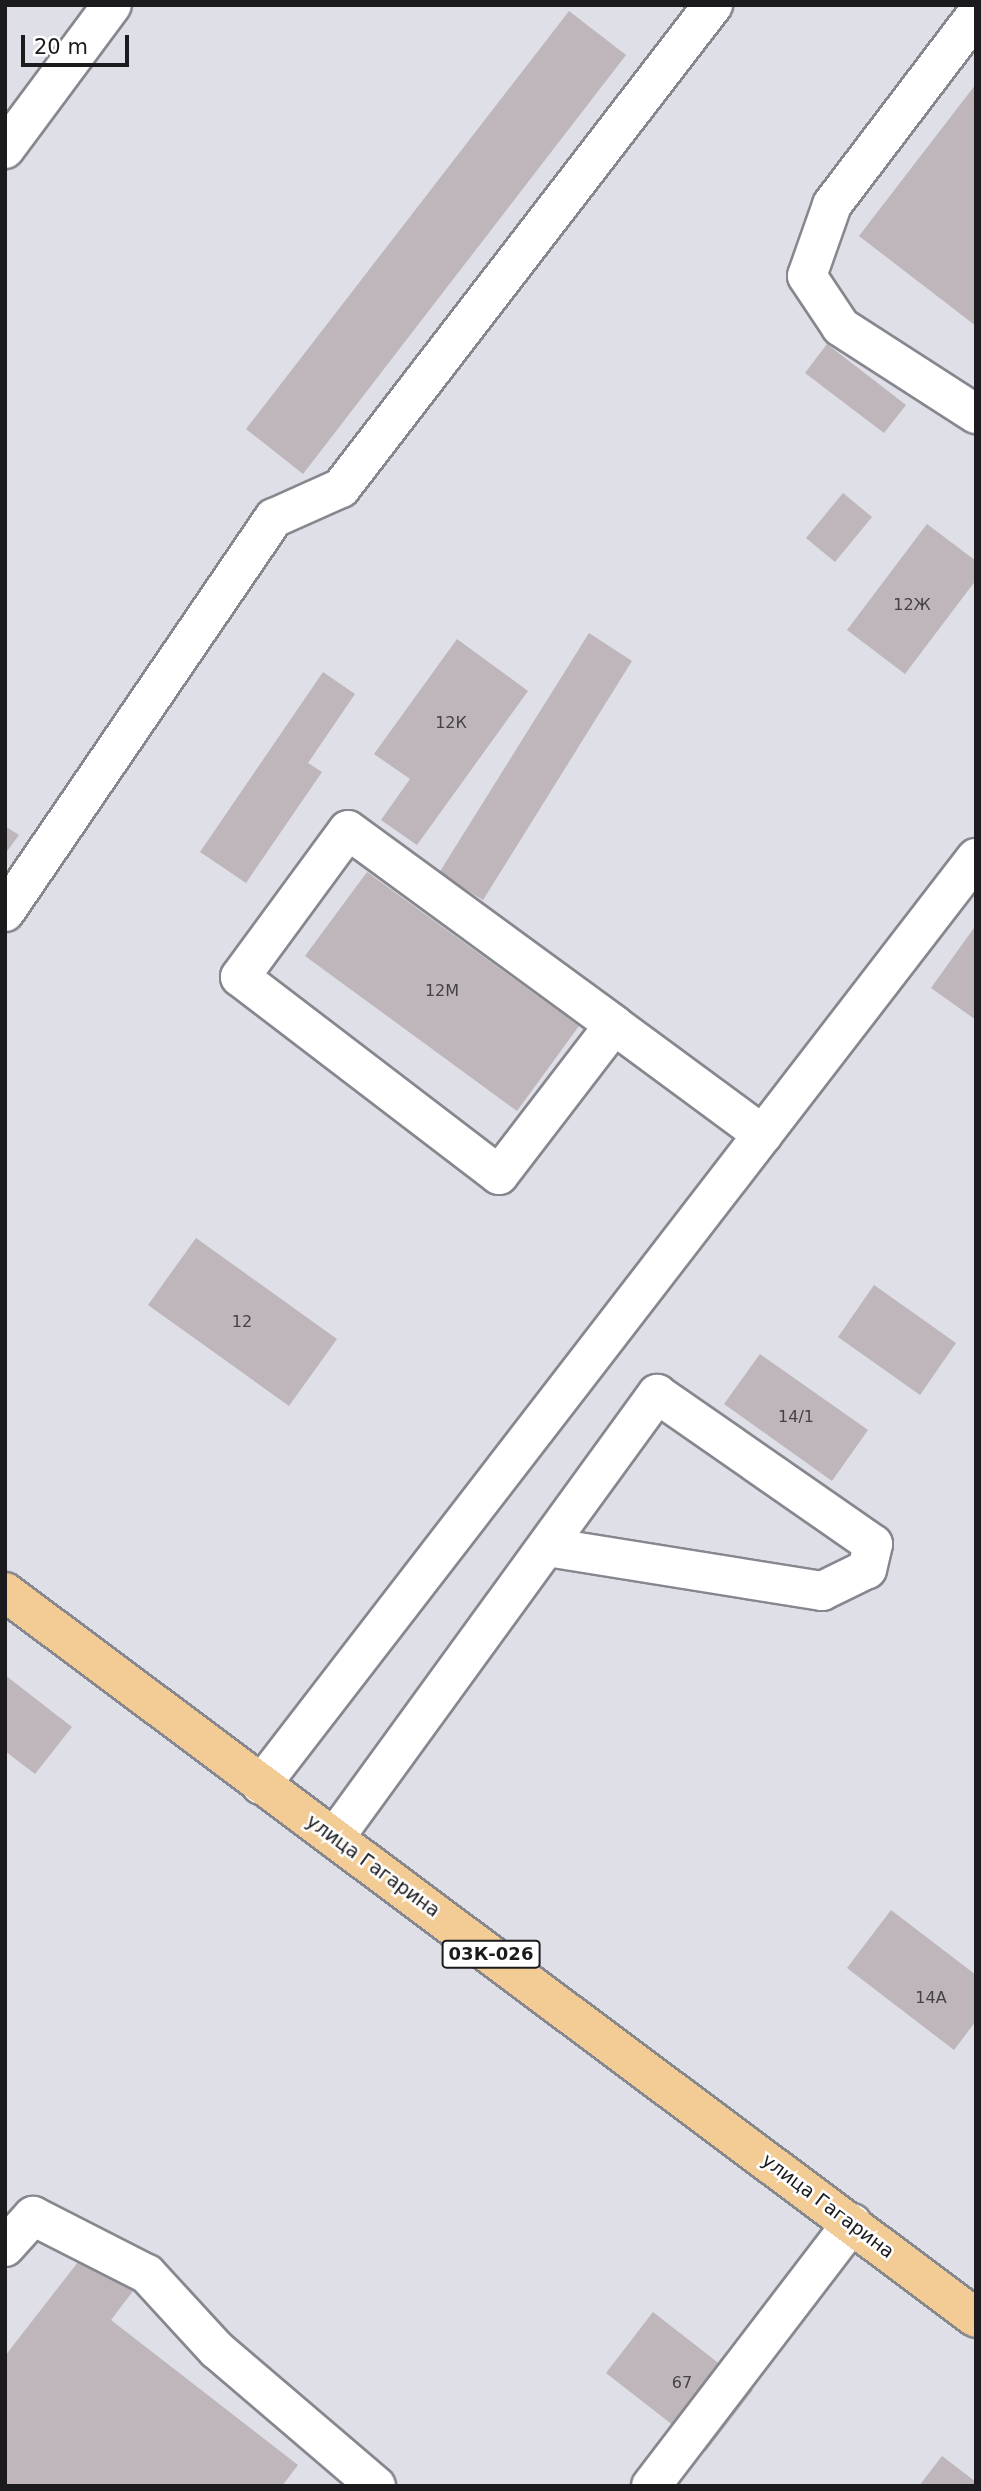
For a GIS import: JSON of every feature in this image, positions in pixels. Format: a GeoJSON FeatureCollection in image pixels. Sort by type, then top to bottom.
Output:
{"type":"FeatureCollection","features":[{"type":"Feature","properties":{"kind":"main road","name":"улица Гагарина"},"geometry":{"type":"LineString","coordinates":[[5,1592],[976,2318]]}},
{"type":"Feature","properties":{"kind":"lane"},"geometry":{"type":"LineString","coordinates":[[5,149],[112,5]]}},
{"type":"Feature","properties":{"kind":"lane"},"geometry":{"type":"LineString","coordinates":[[5,912],[274,518],[341,488],[713,5]]}},
{"type":"Feature","properties":{"kind":"lane"},"geometry":{"type":"LineString","coordinates":[[976,15],[832,205],[807,276],[841,327],[976,414]]}},
{"type":"Feature","properties":{"kind":"lane"},"geometry":{"type":"LineString","coordinates":[[614,1025],[499,1175],[240,977],[348,830],[614,1025],[763,1135]]}},
{"type":"Feature","properties":{"kind":"lane"},"geometry":{"type":"LineString","coordinates":[[261,1785],[976,858]]}},
{"type":"Feature","properties":{"kind":"lane"},"geometry":{"type":"LineString","coordinates":[[335,1837],[657,1394],[873,1545],[867,1569],[822,1591],[548,1547]]}},
{"type":"Feature","properties":{"kind":"lane"},"geometry":{"type":"LineString","coordinates":[[5,2247],[33,2216],[147,2274],[217,2350],[376,2486]]}},
{"type":"Feature","properties":{"kind":"lane"},"geometry":{"type":"LineString","coordinates":[[651,2486],[852,2223]]}},
{"type":"Feature","properties":{"kind":"building"},"geometry":{"type":"Polygon","coordinates":[[[569,11],[626,55],[303,474],[246,429],[569,11]]]}},
{"type":"Feature","properties":{"kind":"building"},"geometry":{"type":"Polygon","coordinates":[[[976,84],[976,326],[859,236],[976,84]]]}},
{"type":"Feature","properties":{"kind":"building"},"geometry":{"type":"Polygon","coordinates":[[[827,344],[906,405],[884,433],[805,373],[827,344]]]}},
{"type":"Feature","properties":{"kind":"building"},"geometry":{"type":"Polygon","coordinates":[[[843,493],[872,517],[835,562],[806,538],[843,493]]]}},
{"type":"Feature","properties":{"kind":"building"},"geometry":{"type":"Polygon","coordinates":[[[927,524],[976,561],[976,580],[905,674],[847,630],[927,524]]]}},
{"type":"Feature","properties":{"kind":"building"},"geometry":{"type":"Polygon","coordinates":[[[589,633],[632,661],[483,900],[439,873],[589,633]]]}},
{"type":"Feature","properties":{"kind":"building"},"geometry":{"type":"Polygon","coordinates":[[[457,639],[528,691],[417,845],[381,820],[410,779],[374,754],[457,639]]]}},
{"type":"Feature","properties":{"kind":"building"},"geometry":{"type":"Polygon","coordinates":[[[323,672],[355,694],[308,763],[322,772],[246,883],[200,852],[323,672]]]}},
{"type":"Feature","properties":{"kind":"building"},"geometry":{"type":"Polygon","coordinates":[[[5,826],[19,835],[5,854],[5,826]]]}},
{"type":"Feature","properties":{"kind":"building"},"geometry":{"type":"Polygon","coordinates":[[[367,872],[579,1026],[517,1111],[305,956],[367,872]]]}},
{"type":"Feature","properties":{"kind":"building"},"geometry":{"type":"Polygon","coordinates":[[[976,925],[976,1020],[931,988],[976,925]]]}},
{"type":"Feature","properties":{"kind":"building"},"geometry":{"type":"Polygon","coordinates":[[[196,1238],[337,1339],[289,1406],[148,1305],[196,1238]]]}},
{"type":"Feature","properties":{"kind":"building"},"geometry":{"type":"Polygon","coordinates":[[[874,1285],[956,1343],[920,1395],[838,1337],[874,1285]]]}},
{"type":"Feature","properties":{"kind":"building"},"geometry":{"type":"Polygon","coordinates":[[[760,1354],[868,1430],[832,1481],[724,1404],[760,1354]]]}},
{"type":"Feature","properties":{"kind":"building"},"geometry":{"type":"Polygon","coordinates":[[[5,1675],[72,1727],[35,1774],[5,1751],[5,1675]]]}},
{"type":"Feature","properties":{"kind":"building"},"geometry":{"type":"Polygon","coordinates":[[[891,1910],[976,1975],[976,2021],[954,2050],[847,1968],[891,1910]]]}},
{"type":"Feature","properties":{"kind":"building"},"geometry":{"type":"Polygon","coordinates":[[[85,2253],[133,2291],[111,2320],[298,2465],[282,2486],[5,2486],[5,2356],[85,2253]]]}},
{"type":"Feature","properties":{"kind":"building"},"geometry":{"type":"Polygon","coordinates":[[[653,2312],[753,2390],[706,2451],[606,2373],[653,2312]]]}},
{"type":"Feature","properties":{"kind":"building"},"geometry":{"type":"Polygon","coordinates":[[[942,2456],[976,2482],[976,2486],[919,2486],[942,2456]]]}}]}
